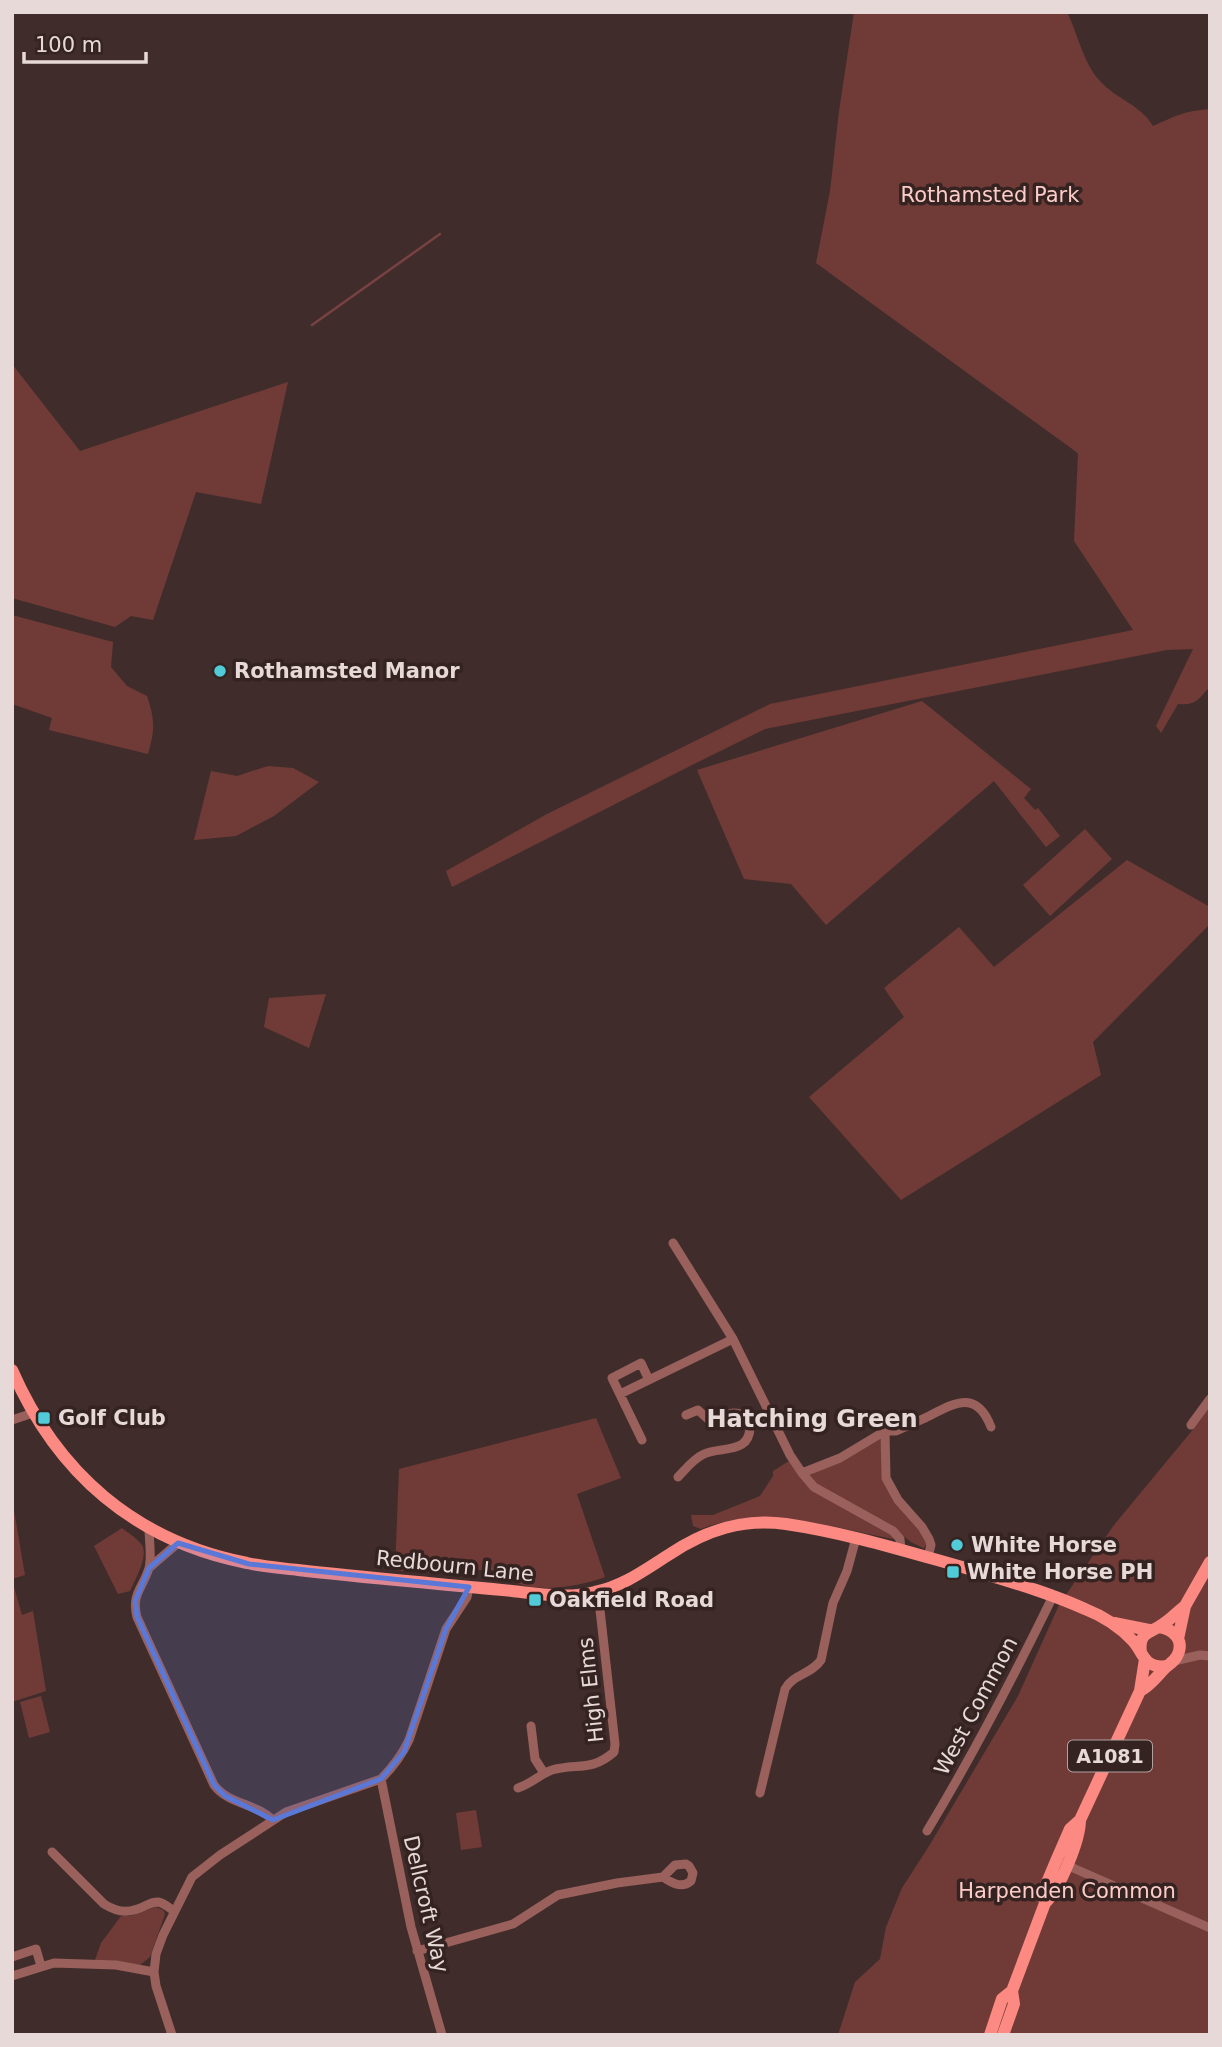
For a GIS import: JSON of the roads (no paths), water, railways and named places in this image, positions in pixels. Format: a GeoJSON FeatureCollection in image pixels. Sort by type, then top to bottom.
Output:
{"type":"FeatureCollection","features":[{"type":"Feature","properties":{"kind":"main road","name":"Redbourn Lane"},"geometry":{"type":"LineString","coordinates":[[12,1370],[51,1442],[104,1497],[149,1528],[212,1555],[249,1564],[562,1596],[581,1595],[598,1592],[626,1581],[699,1536],[727,1526],[750,1522],[783,1524],[856,1538],[1053,1595],[1114,1623],[1134,1642],[1143,1656]]}},
{"type":"Feature","properties":{"kind":"main road"},"geometry":{"type":"LineString","coordinates":[[1185,1606],[1142,1640],[1143,1656],[1155,1666],[1170,1663],[1179,1651],[1178,1639],[1185,1606],[1210,1562]]}},
{"type":"Feature","properties":{"kind":"main road","name":"Redbourn Lane"},"geometry":{"type":"LineString","coordinates":[[1114,1623],[1154,1629]]}},
{"type":"Feature","properties":{"kind":"main road"},"geometry":{"type":"LineString","coordinates":[[1154,1629],[1170,1630],[1178,1639]]}},
{"type":"Feature","properties":{"kind":"main road","name":"A1081"},"geometry":{"type":"LineString","coordinates":[[1003,2035],[1014,2004],[1012,1991],[1045,1903],[1043,1892],[1062,1863],[1070,1829],[1080,1820],[1140,1691],[1143,1656]]}},
{"type":"Feature","properties":{"kind":"main road","name":"A1081"},"geometry":{"type":"LineString","coordinates":[[1140,1691],[1151,1685],[1170,1663]]}},
{"type":"Feature","properties":{"kind":"main road","name":"A1081"},"geometry":{"type":"LineString","coordinates":[[990,2035],[1002,1999],[1012,1991]]}},
{"type":"Feature","properties":{"kind":"street"},"geometry":{"type":"LineString","coordinates":[[673,1243],[733,1339],[790,1455],[802,1473],[814,1487],[893,1531],[900,1539],[901,1550]]}},
{"type":"Feature","properties":{"kind":"street"},"geometry":{"type":"LineString","coordinates":[[620,1394],[733,1339]]}},
{"type":"Feature","properties":{"kind":"street"},"geometry":{"type":"LineString","coordinates":[[642,1440],[612,1378],[641,1363],[649,1380]]}},
{"type":"Feature","properties":{"kind":"street"},"geometry":{"type":"LineString","coordinates":[[1191,1425],[1210,1399]]}},
{"type":"Feature","properties":{"kind":"street"},"geometry":{"type":"LineString","coordinates":[[802,1473],[840,1458],[885,1431],[895,1431],[957,1402],[970,1404],[983,1411],[991,1427]]}},
{"type":"Feature","properties":{"kind":"street"},"geometry":{"type":"LineString","coordinates":[[678,1477],[702,1455],[733,1448],[742,1444],[749,1436],[750,1424],[735,1413],[710,1421],[698,1410],[686,1415]]}},
{"type":"Feature","properties":{"kind":"street"},"geometry":{"type":"LineString","coordinates":[[12,1419],[33,1413]]}},
{"type":"Feature","properties":{"kind":"street"},"geometry":{"type":"LineString","coordinates":[[750,1424],[770,1414]]}},
{"type":"Feature","properties":{"kind":"street"},"geometry":{"type":"LineString","coordinates":[[885,1431],[886,1478],[898,1500],[929,1539],[931,1545],[928,1557]]}},
{"type":"Feature","properties":{"kind":"street"},"geometry":{"type":"LineString","coordinates":[[149,1528],[149,1568]]}},
{"type":"Feature","properties":{"kind":"street"},"geometry":{"type":"LineString","coordinates":[[760,1793],[785,1689],[790,1682],[816,1667],[821,1660],[833,1603],[847,1572],[856,1538]]}},
{"type":"Feature","properties":{"kind":"street"},"geometry":{"type":"LineString","coordinates":[[178,1542],[149,1568],[135,1601],[137,1617],[214,1784],[225,1796],[267,1814],[273,1821]]}},
{"type":"Feature","properties":{"kind":"street"},"geometry":{"type":"LineString","coordinates":[[172,2035],[153,1972],[160,1944],[187,1884],[198,1871],[273,1821],[301,1806],[381,1779],[404,1752],[446,1629],[464,1602],[469,1587]]}},
{"type":"Feature","properties":{"kind":"street","name":"High Elms"},"geometry":{"type":"LineString","coordinates":[[519,1788],[555,1769],[596,1764],[616,1748],[598,1592]]}},
{"type":"Feature","properties":{"kind":"street","name":"West Common"},"geometry":{"type":"LineString","coordinates":[[927,1831],[989,1723],[1053,1595]]}},
{"type":"Feature","properties":{"kind":"street"},"geometry":{"type":"LineString","coordinates":[[1178,1639],[1205,1656]]}},
{"type":"Feature","properties":{"kind":"street"},"geometry":{"type":"LineString","coordinates":[[1170,1663],[1205,1656]]}},
{"type":"Feature","properties":{"kind":"street"},"geometry":{"type":"LineString","coordinates":[[531,1726],[535,1759],[544,1773]]}},
{"type":"Feature","properties":{"kind":"street","name":"Dellcroft Way"},"geometry":{"type":"LineString","coordinates":[[381,1779],[417,1951],[442,2035]]}},
{"type":"Feature","properties":{"kind":"street"},"geometry":{"type":"LineString","coordinates":[[52,1852],[110,1908],[134,1912],[158,1902],[174,1911]]}},
{"type":"Feature","properties":{"kind":"street"},"geometry":{"type":"LineString","coordinates":[[1062,1863],[1210,1928]]}},
{"type":"Feature","properties":{"kind":"street"},"geometry":{"type":"LineString","coordinates":[[417,1951],[513,1924],[558,1895],[663,1877]]}},
{"type":"Feature","properties":{"kind":"street"},"geometry":{"type":"LineString","coordinates":[[12,1957],[36,1949],[41,1966]]}},
{"type":"Feature","properties":{"kind":"street"},"geometry":{"type":"LineString","coordinates":[[12,1976],[54,1963],[116,1965],[153,1972]]}},
{"type":"Feature","properties":{"kind":"waterway"},"geometry":{"type":"LineString","coordinates":[[312,325],[440,234]]}},
{"type":"Feature","properties":{"kind":"place","name":"Rothamsted Manor"},"geometry":{"type":"Point","coordinates":[220,671]}},
{"type":"Feature","properties":{"kind":"place","name":"Golf Club"},"geometry":{"type":"Point","coordinates":[44,1418]}},
{"type":"Feature","properties":{"kind":"place","name":"White Horse"},"geometry":{"type":"Point","coordinates":[957,1545]}},
{"type":"Feature","properties":{"kind":"place","name":"White Horse PH"},"geometry":{"type":"Point","coordinates":[953,1572]}},
{"type":"Feature","properties":{"kind":"place","name":"Oakfield Road"},"geometry":{"type":"Point","coordinates":[535,1600]}},
{"type":"Feature","properties":{"kind":"district","name":"Hatching Green"},"geometry":{"type":"Point","coordinates":[812,1419]}},
{"type":"Feature","properties":{"kind":"park label","name":"Rothamsted Park"},"geometry":{"type":"Point","coordinates":[990,195]}},
{"type":"Feature","properties":{"kind":"park label","name":"Harpenden Common"},"geometry":{"type":"Point","coordinates":[1067,1891]}}]}
